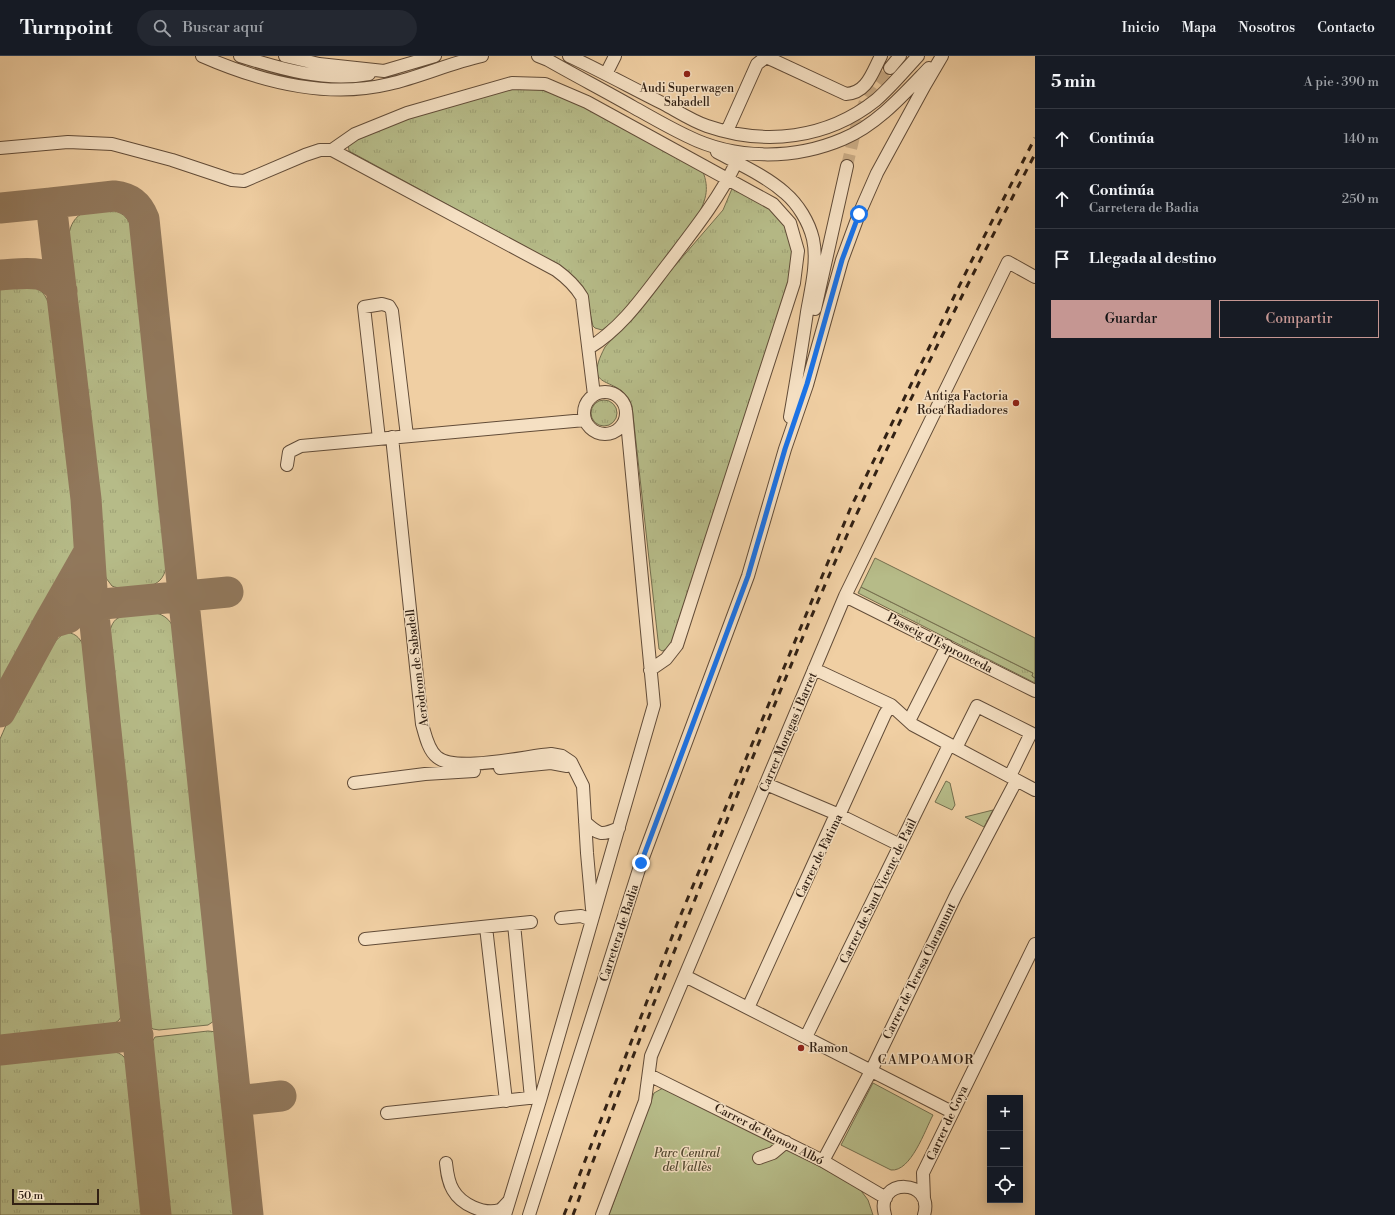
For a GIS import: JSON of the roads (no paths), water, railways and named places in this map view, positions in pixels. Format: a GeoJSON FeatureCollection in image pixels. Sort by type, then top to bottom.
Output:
{"type":"FeatureCollection","features":[{"type":"Feature","properties":{"kind":"street"},"geometry":{"type":"LineString","coordinates":[[202,56],[249,74],[279,82],[356,90],[389,84],[482,56]]}},
{"type":"Feature","properties":{"kind":"street"},"geometry":{"type":"LineString","coordinates":[[240,56],[291,70],[329,76],[352,77],[384,71],[435,56]]}},
{"type":"Feature","properties":{"kind":"street"},"geometry":{"type":"LineString","coordinates":[[285,56],[319,64],[384,71]]}},
{"type":"Feature","properties":{"kind":"street"},"geometry":{"type":"LineString","coordinates":[[411,78],[439,62],[458,56]]}},
{"type":"Feature","properties":{"kind":"street"},"geometry":{"type":"LineString","coordinates":[[538,56],[548,60],[736,163],[785,192],[797,206],[805,219],[813,239],[814,260],[785,449]]}},
{"type":"Feature","properties":{"kind":"street"},"geometry":{"type":"LineString","coordinates":[[569,56],[706,126],[751,137],[778,138],[803,135],[828,127],[852,116],[876,100],[918,56]]}},
{"type":"Feature","properties":{"kind":"street"},"geometry":{"type":"LineString","coordinates":[[606,74],[615,56]]}},
{"type":"Feature","properties":{"kind":"street"},"geometry":{"type":"LineString","coordinates":[[727,131],[757,64],[766,57],[775,58],[846,94],[858,92],[865,86],[881,56]]}},
{"type":"Feature","properties":{"kind":"street"},"geometry":{"type":"LineString","coordinates":[[890,68],[900,56]]}},
{"type":"Feature","properties":{"kind":"street"},"geometry":{"type":"LineString","coordinates":[[688,137],[732,152],[756,155],[786,154],[815,148],[844,139],[869,124],[898,101],[941,56]]}},
{"type":"Feature","properties":{"kind":"street"},"geometry":{"type":"LineString","coordinates":[[785,449],[807,384],[842,260],[859,214],[899,132],[941,56]]}},
{"type":"Feature","properties":{"kind":"street"},"geometry":{"type":"LineString","coordinates":[[332,150],[355,134],[407,113],[512,83],[531,82],[545,84],[587,102],[773,204],[790,223],[798,250],[794,282],[677,645],[666,659],[650,670]]}},
{"type":"Feature","properties":{"kind":"street"},"geometry":{"type":"LineString","coordinates":[[0,148],[68,142],[106,144],[165,158],[232,180],[244,181],[305,155],[320,150],[332,150],[528,255],[566,277],[576,286],[582,297],[594,395]]}},
{"type":"Feature","properties":{"kind":"street"},"geometry":{"type":"LineString","coordinates":[[589,348],[605,338],[629,315],[712,205],[736,163]]}},
{"type":"Feature","properties":{"kind":"street"},"geometry":{"type":"LineString","coordinates":[[785,449],[847,166]]}},
{"type":"Feature","properties":{"kind":"street","name":"Carrer Moragas i Barret"},"geometry":{"type":"LineString","coordinates":[[602,1215],[645,1101],[651,1056],[845,596],[1008,262],[1035,276]]}},
{"type":"Feature","properties":{"kind":"street"},"geometry":{"type":"LineString","coordinates":[[379,439],[364,306],[382,304],[389,306],[392,311],[407,436]]}},
{"type":"Feature","properties":{"kind":"street"},"geometry":{"type":"LineString","coordinates":[[505,1215],[536,1098],[609,862],[654,705],[626,411],[620,399],[615,395],[608,393],[594,395],[585,406],[585,420],[588,426],[599,433],[613,433],[629,447]]}},
{"type":"Feature","properties":{"kind":"street"},"geometry":{"type":"LineString","coordinates":[[613,433],[623,424],[626,411]]}},
{"type":"Feature","properties":{"kind":"street"},"geometry":{"type":"LineString","coordinates":[[287,465],[289,452],[301,446],[585,420]]}},
{"type":"Feature","properties":{"kind":"street","name":"Aeròdrom de Sabadell"},"geometry":{"type":"LineString","coordinates":[[392,438],[422,724],[429,746],[437,757],[452,764],[474,764],[551,754],[562,756],[572,762],[578,773]]}},
{"type":"Feature","properties":{"kind":"street","name":"Carretera de Badia"},"geometry":{"type":"LineString","coordinates":[[529,1215],[641,863],[748,576],[785,449]]}},
{"type":"Feature","properties":{"kind":"street","name":"Passeig d'Espronceda"},"geometry":{"type":"LineString","coordinates":[[845,596],[1035,691]]}},
{"type":"Feature","properties":{"kind":"street"},"geometry":{"type":"LineString","coordinates":[[909,721],[947,646]]}},
{"type":"Feature","properties":{"kind":"street"},"geometry":{"type":"LineString","coordinates":[[814,669],[891,705],[909,721],[952,747],[1035,790]]}},
{"type":"Feature","properties":{"kind":"street","name":"Carrer de Fàtima"},"geometry":{"type":"LineString","coordinates":[[748,1008],[837,814],[841,811],[884,714],[891,705]]}},
{"type":"Feature","properties":{"kind":"street","name":"Carrer de Sant Vicenç de Paül"},"geometry":{"type":"LineString","coordinates":[[806,1037],[900,845],[952,747],[977,706],[1031,733],[1013,778]]}},
{"type":"Feature","properties":{"kind":"street"},"geometry":{"type":"LineString","coordinates":[[354,783],[551,763],[564,765],[578,773],[583,786],[592,917]]}},
{"type":"Feature","properties":{"kind":"street","name":"Carrer de Teresa Claramunt"},"geometry":{"type":"LineString","coordinates":[[823,1161],[871,1071],[1013,778]]}},
{"type":"Feature","properties":{"kind":"street"},"geometry":{"type":"LineString","coordinates":[[766,784],[837,814],[900,845]]}},
{"type":"Feature","properties":{"kind":"street"},"geometry":{"type":"LineString","coordinates":[[585,822],[597,832],[602,834],[619,828]]}},
{"type":"Feature","properties":{"kind":"street"},"geometry":{"type":"LineString","coordinates":[[587,853],[594,863],[600,866],[604,866],[609,862]]}},
{"type":"Feature","properties":{"kind":"street"},"geometry":{"type":"LineString","coordinates":[[561,918],[581,916],[592,917]]}},
{"type":"Feature","properties":{"kind":"street"},"geometry":{"type":"LineString","coordinates":[[365,939],[531,922]]}},
{"type":"Feature","properties":{"kind":"street"},"geometry":{"type":"LineString","coordinates":[[514,924],[536,1098]]}},
{"type":"Feature","properties":{"kind":"street"},"geometry":{"type":"LineString","coordinates":[[486,927],[506,1101]]}},
{"type":"Feature","properties":{"kind":"street","name":"Carrer de Goya"},"geometry":{"type":"LineString","coordinates":[[924,1215],[925,1204],[923,1174],[1035,944]]}},
{"type":"Feature","properties":{"kind":"street"},"geometry":{"type":"LineString","coordinates":[[685,976],[952,1112]]}},
{"type":"Feature","properties":{"kind":"street","name":"Carrer de Ramon Albó"},"geometry":{"type":"LineString","coordinates":[[649,1075],[823,1161],[886,1198]]}},
{"type":"Feature","properties":{"kind":"street"},"geometry":{"type":"LineString","coordinates":[[388,1113],[536,1098]]}},
{"type":"Feature","properties":{"kind":"street"},"geometry":{"type":"LineString","coordinates":[[759,1158],[774,1153],[786,1142]]}},
{"type":"Feature","properties":{"kind":"street"},"geometry":{"type":"LineString","coordinates":[[446,1163],[452,1189],[459,1199],[471,1208],[486,1214],[500,1210],[510,1200]]}},
{"type":"Feature","properties":{"kind":"street","name":"Carrer de Goya"},"geometry":{"type":"LineString","coordinates":[[886,1198],[895,1188],[923,1174]]}},
{"type":"Feature","properties":{"kind":"street"},"geometry":{"type":"LineString","coordinates":[[901,1186],[917,1190],[924,1199]]}},
{"type":"Feature","properties":{"kind":"street"},"geometry":{"type":"LineString","coordinates":[[885,1215],[884,1209],[886,1198]]}},
{"type":"Feature","properties":{"kind":"tunnel"},"geometry":{"type":"LineString","coordinates":[[847,166],[858,119],[865,102],[890,68]]}},
{"type":"Feature","properties":{"kind":"railway"},"geometry":{"type":"LineString","coordinates":[[564,1215],[677,924],[851,507],[972,260],[1035,138]]}},
{"type":"Feature","properties":{"kind":"railway"},"geometry":{"type":"LineString","coordinates":[[573,1215],[636,1048],[702,881],[844,541],[923,375],[1035,154]]}},
{"type":"Feature","properties":{"kind":"place","name":"Audi Superwagen Sabadell"},"geometry":{"type":"Point","coordinates":[687,74]}},
{"type":"Feature","properties":{"kind":"place","name":"Antiga Factoria Roca Radiadores"},"geometry":{"type":"Point","coordinates":[1016,403]}},
{"type":"Feature","properties":{"kind":"place","name":"Ramon"},"geometry":{"type":"Point","coordinates":[801,1048]}},
{"type":"Feature","properties":{"kind":"district","name":"CAMPOAMOR"},"geometry":{"type":"Point","coordinates":[926,1059]}},
{"type":"Feature","properties":{"kind":"park label","name":"Parc Central del Vallès"},"geometry":{"type":"Point","coordinates":[687,1160]}}]}
